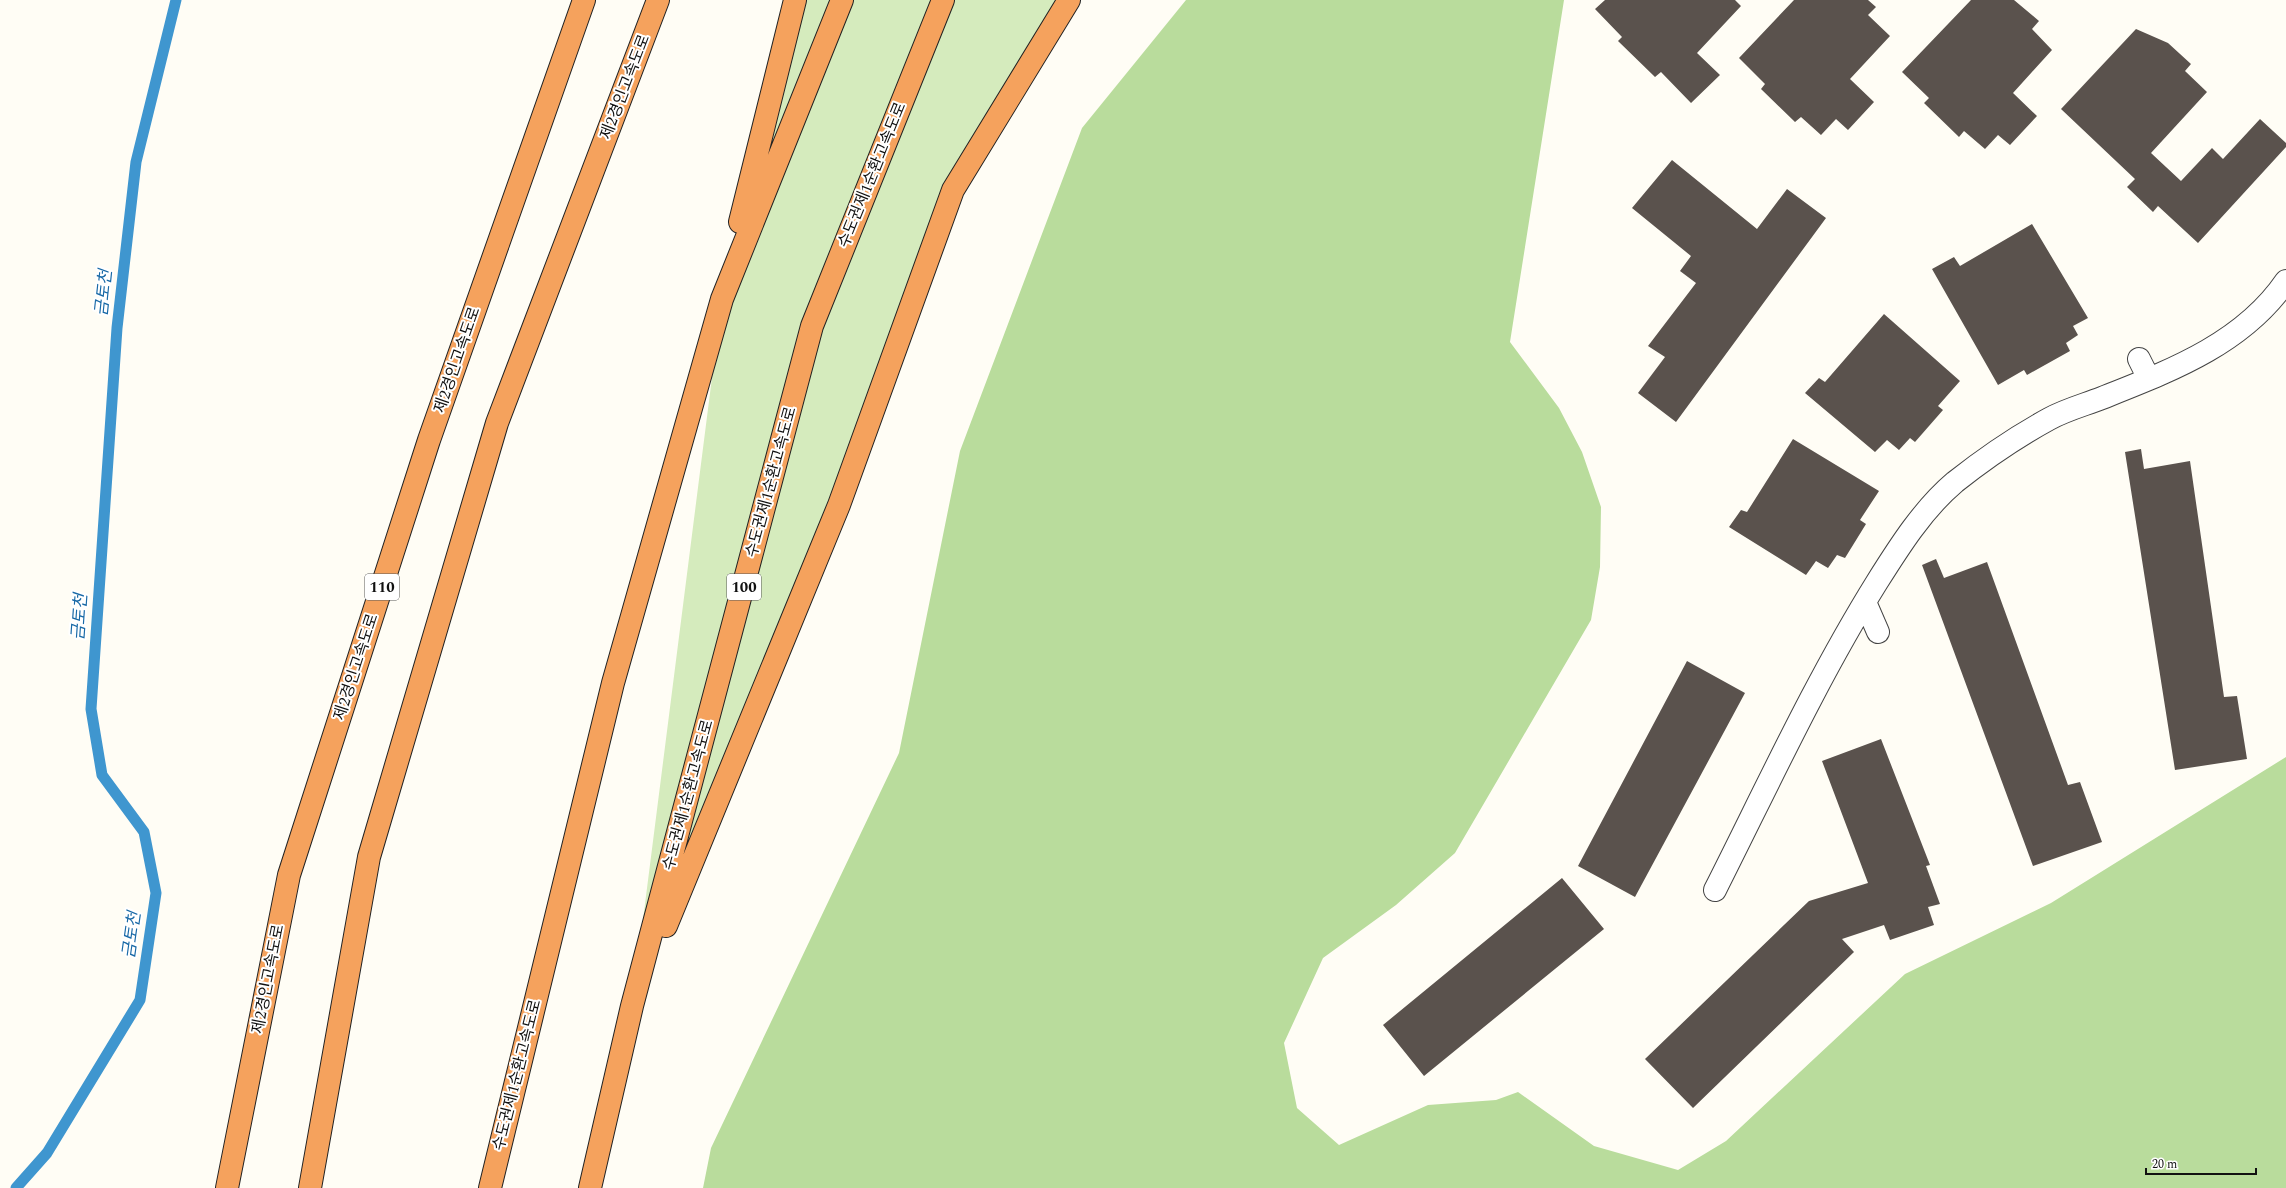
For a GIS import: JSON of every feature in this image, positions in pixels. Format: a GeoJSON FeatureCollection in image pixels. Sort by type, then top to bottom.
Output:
{"type":"FeatureCollection","features":[{"type":"Feature","properties":{"kind":"highway","name":"제2경인고속도로"},"geometry":{"type":"LineString","coordinates":[[227,1188],[289,875],[429,440],[584,0]]}},
{"type":"Feature","properties":{"kind":"highway","name":"제2경인고속도로"},"geometry":{"type":"LineString","coordinates":[[310,1188],[369,857],[496,423],[658,0]]}},
{"type":"Feature","properties":{"kind":"highway"},"geometry":{"type":"LineString","coordinates":[[722,299],[795,0]]}},
{"type":"Feature","properties":{"kind":"highway","name":"수도권제1순환고속도로"},"geometry":{"type":"LineString","coordinates":[[490,1188],[613,683],[722,299],[842,0]]}},
{"type":"Feature","properties":{"kind":"highway","name":"수도권제1순환고속도로"},"geometry":{"type":"LineString","coordinates":[[590,1188],[632,1006],[812,326],[943,0]]}},
{"type":"Feature","properties":{"kind":"highway"},"geometry":{"type":"LineString","coordinates":[[632,1006],[840,505],[953,190],[1069,0]]}},
{"type":"Feature","properties":{"kind":"lane"},"geometry":{"type":"LineString","coordinates":[[1715,890],[1839,645],[1864,602],[1903,543],[1926,512],[1953,484],[1988,457],[2050,418],[2149,379],[2190,361],[2224,342],[2274,298],[2286,281]]}},
{"type":"Feature","properties":{"kind":"lane"},"geometry":{"type":"LineString","coordinates":[[2139,360],[2149,379]]}},
{"type":"Feature","properties":{"kind":"lane"},"geometry":{"type":"LineString","coordinates":[[1864,602],[1878,632]]}},
{"type":"Feature","properties":{"kind":"green space"},"geometry":{"type":"Polygon","coordinates":[[[791,0],[1069,0],[953,190],[632,1006],[722,299],[791,0]]]}},
{"type":"Feature","properties":{"kind":"green space"},"geometry":{"type":"Polygon","coordinates":[[[1186,0],[1564,0],[1510,342],[1559,408],[1582,452],[1601,507],[1600,567],[1591,620],[1455,853],[1396,905],[1323,958],[1284,1043],[1297,1108],[1339,1145],[1428,1105],[1496,1100],[1518,1092],[1594,1146],[1678,1170],[1726,1141],[1905,974],[2051,903],[2286,757],[2286,1188],[703,1188],[711,1148],[899,753],[960,451],[1082,128],[1186,0]]]}},
{"type":"Feature","properties":{"kind":"building"},"geometry":{"type":"Polygon","coordinates":[[[1605,0],[1735,0],[1741,6],[1697,53],[1720,75],[1691,103],[1661,72],[1655,77],[1618,41],[1622,37],[1595,9],[1605,0]]]}},
{"type":"Feature","properties":{"kind":"building"},"geometry":{"type":"Polygon","coordinates":[[[1794,0],[1868,0],[1876,7],[1868,15],[1890,36],[1850,79],[1874,102],[1848,130],[1836,119],[1821,135],[1801,117],[1795,122],[1761,89],[1765,84],[1739,58],[1794,0]]]}},
{"type":"Feature","properties":{"kind":"building"},"geometry":{"type":"Polygon","coordinates":[[[1971,0],[2014,0],[2039,21],[2032,29],[2052,50],[2013,93],[2037,116],[2010,145],[1998,135],[1985,149],[1964,131],[1959,137],[1924,103],[1929,98],[1902,72],[1971,0]]]}},
{"type":"Feature","properties":{"kind":"building"},"geometry":{"type":"Polygon","coordinates":[[[2136,29],[2168,43],[2191,64],[2185,71],[2207,92],[2151,153],[2181,181],[2212,148],[2223,159],[2260,119],[2286,143],[2286,147],[2198,243],[2158,206],[2153,212],[2127,187],[2135,179],[2061,109],[2136,29]]]}},
{"type":"Feature","properties":{"kind":"building"},"geometry":{"type":"Polygon","coordinates":[[[1672,160],[1757,229],[1787,189],[1826,218],[1676,422],[1638,393],[1665,357],[1648,346],[1696,283],[1680,271],[1691,256],[1632,208],[1672,160]]]}},
{"type":"Feature","properties":{"kind":"building"},"geometry":{"type":"Polygon","coordinates":[[[2032,224],[2088,318],[2073,326],[2078,335],[2066,343],[2070,351],[2027,375],[2024,370],[1998,385],[1932,269],[1954,257],[1960,266],[2032,224]]]}},
{"type":"Feature","properties":{"kind":"building"},"geometry":{"type":"Polygon","coordinates":[[[1884,314],[1960,381],[1938,406],[1943,410],[1915,442],[1910,438],[1899,450],[1887,440],[1875,452],[1805,393],[1819,378],[1825,382],[1884,314]]]}},
{"type":"Feature","properties":{"kind":"building"},"geometry":{"type":"Polygon","coordinates":[[[1793,439],[1879,491],[1860,520],[1866,524],[1845,558],[1837,555],[1828,568],[1816,561],[1806,575],[1729,527],[1741,510],[1747,512],[1793,439]]]}},
{"type":"Feature","properties":{"kind":"building"},"geometry":{"type":"Polygon","coordinates":[[[2141,449],[2144,469],[2190,461],[2224,697],[2237,696],[2247,759],[2175,770],[2125,452],[2141,449]]]}},
{"type":"Feature","properties":{"kind":"building"},"geometry":{"type":"Polygon","coordinates":[[[1936,559],[1944,578],[1987,562],[2068,785],[2080,782],[2102,842],[2033,866],[1922,565],[1936,559]]]}},
{"type":"Feature","properties":{"kind":"building"},"geometry":{"type":"Polygon","coordinates":[[[1687,661],[1745,693],[1635,897],[1578,866],[1687,661]]]}},
{"type":"Feature","properties":{"kind":"building"},"geometry":{"type":"Polygon","coordinates":[[[1881,739],[1930,865],[1926,866],[1940,904],[1928,907],[1934,925],[1890,940],[1884,925],[1842,939],[1854,952],[1693,1108],[1645,1059],[1809,901],[1868,883],[1822,761],[1881,739]]]}},
{"type":"Feature","properties":{"kind":"building"},"geometry":{"type":"Polygon","coordinates":[[[1562,878],[1604,929],[1424,1076],[1383,1025],[1562,878]]]}},
{"type":"Feature","properties":{"kind":"waterway","name":"금토천"},"geometry":{"type":"LineString","coordinates":[[16,1188],[47,1153],[140,1000],[156,893],[144,832],[102,775],[91,709],[117,328],[136,162],[176,0]]}}]}
